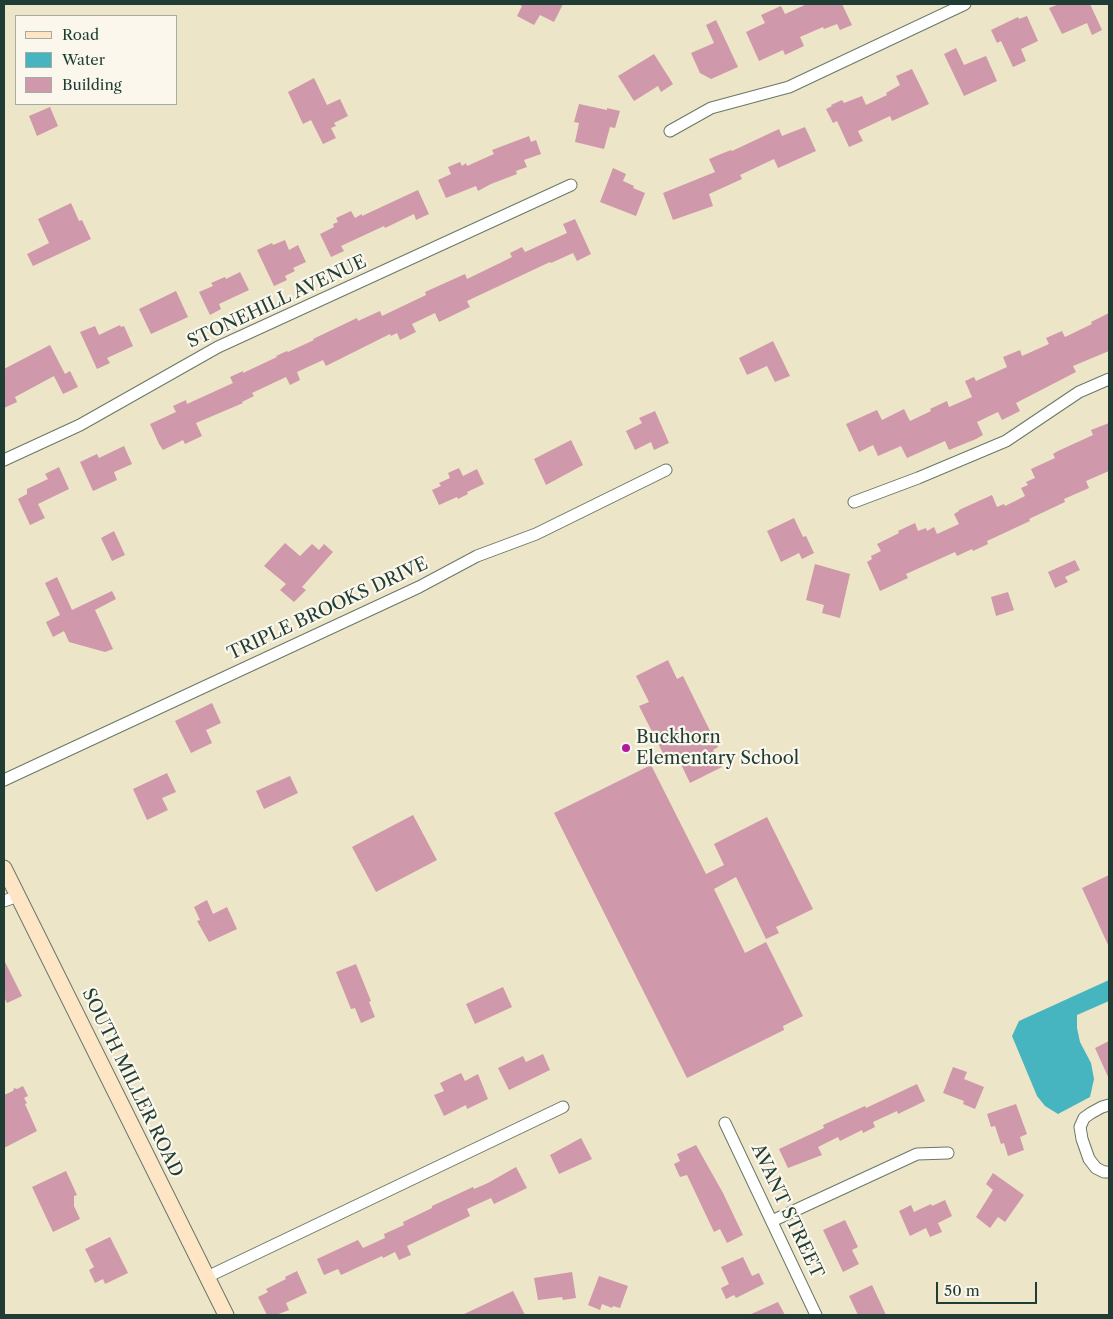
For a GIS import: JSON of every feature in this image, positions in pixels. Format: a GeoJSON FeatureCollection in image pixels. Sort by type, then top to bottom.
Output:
{"type":"FeatureCollection","features":[{"type":"Feature","properties":{"kind":"street"},"geometry":{"type":"LineString","coordinates":[[670,130],[711,108],[789,87],[965,4]]}},
{"type":"Feature","properties":{"kind":"street","name":"STONEHILL AVENUE"},"geometry":{"type":"LineString","coordinates":[[4,460],[80,425],[218,347],[570,184]]}},
{"type":"Feature","properties":{"kind":"street"},"geometry":{"type":"LineString","coordinates":[[854,502],[918,478],[1006,441],[1079,392],[1109,379]]}},
{"type":"Feature","properties":{"kind":"street","name":"TRIPLE BROOKS DRIVE"},"geometry":{"type":"LineString","coordinates":[[4,780],[419,587],[477,556],[536,534],[666,470]]}},
{"type":"Feature","properties":{"kind":"street","name":"SOUTH MILLER ROAD"},"geometry":{"type":"LineString","coordinates":[[5,873],[11,898],[226,1315]]}},
{"type":"Feature","properties":{"kind":"street"},"geometry":{"type":"LineString","coordinates":[[1109,1105],[1091,1112],[1084,1118],[1080,1127],[1089,1159],[1096,1168],[1109,1172]]}},
{"type":"Feature","properties":{"kind":"street"},"geometry":{"type":"LineString","coordinates":[[207,1277],[563,1108]]}},
{"type":"Feature","properties":{"kind":"street","name":"AVANT STREET"},"geometry":{"type":"LineString","coordinates":[[725,1123],[816,1315]]}},
{"type":"Feature","properties":{"kind":"street"},"geometry":{"type":"LineString","coordinates":[[772,1220],[917,1154],[948,1153]]}},
{"type":"Feature","properties":{"kind":"water"},"geometry":{"type":"Polygon","coordinates":[[[1109,980],[1109,1001],[1077,1015],[1080,1042],[1091,1063],[1094,1079],[1090,1097],[1058,1114],[1045,1106],[1037,1096],[1012,1036],[1019,1021],[1109,980]]]}},
{"type":"Feature","properties":{"kind":"building"},"geometry":{"type":"Polygon","coordinates":[[[518,4],[563,4],[554,22],[540,15],[534,25],[517,16],[522,6],[518,4]]]}},
{"type":"Feature","properties":{"kind":"building"},"geometry":{"type":"Polygon","coordinates":[[[807,4],[842,4],[852,25],[840,30],[837,24],[824,29],[823,27],[800,37],[804,46],[785,55],[783,50],[759,61],[746,32],[765,23],[761,15],[781,6],[785,14],[807,4]]]}},
{"type":"Feature","properties":{"kind":"building"},"geometry":{"type":"Polygon","coordinates":[[[1059,4],[1090,4],[1102,30],[1092,35],[1087,23],[1062,34],[1049,8],[1059,4]]]}},
{"type":"Feature","properties":{"kind":"building"},"geometry":{"type":"Polygon","coordinates":[[[1027,16],[1038,41],[1021,49],[1026,61],[1013,67],[1001,41],[997,43],[991,30],[1018,17],[1019,19],[1027,16]]]}},
{"type":"Feature","properties":{"kind":"building"},"geometry":{"type":"Polygon","coordinates":[[[716,20],[738,67],[711,79],[700,73],[691,53],[714,43],[706,25],[716,20]]]}},
{"type":"Feature","properties":{"kind":"building"},"geometry":{"type":"Polygon","coordinates":[[[956,48],[964,65],[986,56],[997,81],[964,96],[944,54],[956,48]]]}},
{"type":"Feature","properties":{"kind":"building"},"geometry":{"type":"Polygon","coordinates":[[[654,54],[673,84],[661,92],[658,86],[634,101],[618,76],[654,54]]]}},
{"type":"Feature","properties":{"kind":"building"},"geometry":{"type":"Polygon","coordinates":[[[912,69],[929,104],[892,121],[890,116],[858,131],[863,141],[849,147],[837,121],[833,123],[826,109],[842,100],[844,103],[862,96],[866,105],[887,95],[886,93],[900,85],[896,76],[912,69]]]}},
{"type":"Feature","properties":{"kind":"building"},"geometry":{"type":"Polygon","coordinates":[[[314,78],[327,105],[340,99],[348,116],[334,123],[336,126],[331,128],[336,138],[323,144],[311,120],[303,124],[288,92],[314,78]]]}},
{"type":"Feature","properties":{"kind":"building"},"geometry":{"type":"Polygon","coordinates":[[[579,104],[620,111],[615,128],[610,127],[604,149],[575,142],[579,123],[574,122],[579,104]]]}},
{"type":"Feature","properties":{"kind":"building"},"geometry":{"type":"Polygon","coordinates":[[[50,107],[58,126],[37,136],[29,116],[50,107]]]}},
{"type":"Feature","properties":{"kind":"building"},"geometry":{"type":"Polygon","coordinates":[[[805,127],[816,151],[778,168],[774,159],[740,175],[742,179],[709,194],[713,206],[673,220],[663,193],[715,172],[709,159],[732,151],[779,129],[782,136],[805,127]]]}},
{"type":"Feature","properties":{"kind":"building"},"geometry":{"type":"Polygon","coordinates":[[[529,136],[531,142],[536,140],[541,154],[524,160],[527,167],[516,171],[517,174],[478,191],[476,186],[446,198],[438,180],[451,174],[448,167],[460,162],[462,166],[466,163],[467,166],[494,154],[492,150],[529,136]]]}},
{"type":"Feature","properties":{"kind":"building"},"geometry":{"type":"Polygon","coordinates":[[[613,168],[626,174],[623,181],[645,193],[636,216],[600,202],[613,168]]]}},
{"type":"Feature","properties":{"kind":"building"},"geometry":{"type":"Polygon","coordinates":[[[418,190],[429,214],[416,220],[414,214],[385,228],[384,226],[341,246],[344,251],[331,257],[320,234],[334,227],[333,224],[338,222],[336,218],[351,211],[355,218],[362,214],[362,216],[418,190]]]}},
{"type":"Feature","properties":{"kind":"building"},"geometry":{"type":"Polygon","coordinates":[[[71,203],[79,221],[82,220],[91,239],[33,266],[27,254],[49,243],[38,219],[71,203]]]}},
{"type":"Feature","properties":{"kind":"building"},"geometry":{"type":"Polygon","coordinates":[[[575,219],[591,254],[577,261],[573,253],[550,262],[467,301],[470,307],[439,322],[435,313],[412,324],[416,332],[400,340],[397,333],[391,336],[390,334],[326,366],[323,360],[297,372],[300,380],[290,385],[286,377],[252,393],[254,396],[243,403],[196,423],[202,436],[185,444],[183,440],[163,450],[159,444],[150,424],[176,412],[173,406],[186,400],[187,404],[233,383],[230,377],[243,371],[243,373],[357,318],[358,321],[380,311],[382,316],[426,295],[425,292],[465,274],[467,279],[500,263],[512,257],[510,253],[522,247],[525,252],[567,233],[563,224],[575,219]]]}},
{"type":"Feature","properties":{"kind":"building"},"geometry":{"type":"Polygon","coordinates":[[[285,240],[289,250],[298,245],[306,262],[293,268],[295,271],[285,276],[287,280],[274,286],[257,250],[272,243],[273,245],[285,240]]]}},
{"type":"Feature","properties":{"kind":"building"},"geometry":{"type":"Polygon","coordinates":[[[240,272],[249,290],[219,304],[221,309],[210,315],[199,292],[213,286],[211,283],[225,277],[226,279],[240,272]]]}},
{"type":"Feature","properties":{"kind":"building"},"geometry":{"type":"Polygon","coordinates":[[[176,291],[188,317],[151,334],[139,309],[176,291]]]}},
{"type":"Feature","properties":{"kind":"building"},"geometry":{"type":"Polygon","coordinates":[[[1109,313],[1109,351],[1073,366],[1076,372],[1016,403],[1020,411],[1002,420],[998,412],[977,422],[983,435],[976,439],[949,450],[945,441],[907,458],[901,446],[878,456],[873,445],[859,452],[846,424],[877,410],[882,420],[904,409],[910,421],[947,401],[949,407],[972,397],[965,381],[974,377],[976,381],[1007,367],[1003,357],[1020,350],[1022,356],[1049,344],[1046,338],[1062,331],[1065,337],[1092,324],[1091,322],[1109,313]]]}},
{"type":"Feature","properties":{"kind":"building"},"geometry":{"type":"Polygon","coordinates":[[[120,325],[121,327],[124,326],[133,346],[107,358],[110,363],[97,369],[80,332],[95,326],[99,335],[120,325]]]}},
{"type":"Feature","properties":{"kind":"building"},"geometry":{"type":"Polygon","coordinates":[[[773,341],[790,376],[775,382],[767,366],[747,375],[739,358],[773,341]]]}},
{"type":"Feature","properties":{"kind":"building"},"geometry":{"type":"Polygon","coordinates":[[[50,345],[65,374],[70,371],[78,387],[63,394],[54,376],[15,397],[17,402],[4,408],[4,369],[50,345]]]}},
{"type":"Feature","properties":{"kind":"building"},"geometry":{"type":"Polygon","coordinates":[[[655,411],[669,443],[654,450],[651,442],[635,450],[626,431],[642,423],[639,418],[655,411]]]}},
{"type":"Feature","properties":{"kind":"building"},"geometry":{"type":"Polygon","coordinates":[[[1109,423],[1109,471],[1086,481],[1089,488],[1064,499],[1065,502],[1029,519],[1030,521],[987,541],[988,544],[957,556],[955,552],[906,574],[908,578],[880,591],[867,562],[872,559],[871,556],[881,551],[877,544],[915,523],[918,531],[926,528],[927,531],[934,527],[937,534],[959,524],[954,514],[959,510],[992,495],[997,507],[1004,504],[1005,506],[1025,496],[1021,488],[1028,485],[1026,482],[1035,478],[1031,469],[1055,458],[1053,454],[1058,451],[1093,435],[1091,430],[1109,423]]]}},
{"type":"Feature","properties":{"kind":"building"},"geometry":{"type":"Polygon","coordinates":[[[571,440],[583,465],[546,485],[534,459],[571,440]]]}},
{"type":"Feature","properties":{"kind":"building"},"geometry":{"type":"Polygon","coordinates":[[[124,446],[132,464],[114,472],[117,480],[93,491],[80,462],[97,454],[99,458],[124,446]]]}},
{"type":"Feature","properties":{"kind":"building"},"geometry":{"type":"Polygon","coordinates":[[[59,467],[69,489],[38,504],[45,518],[30,525],[18,499],[27,494],[27,489],[48,479],[45,474],[59,467]]]}},
{"type":"Feature","properties":{"kind":"building"},"geometry":{"type":"Polygon","coordinates":[[[459,468],[463,476],[477,469],[484,484],[467,492],[468,494],[458,499],[457,497],[439,505],[432,490],[441,486],[439,483],[450,478],[448,473],[459,468]]]}},
{"type":"Feature","properties":{"kind":"building"},"geometry":{"type":"Polygon","coordinates":[[[794,518],[803,537],[806,536],[814,553],[802,559],[799,553],[781,562],[767,531],[794,518]]]}},
{"type":"Feature","properties":{"kind":"building"},"geometry":{"type":"Polygon","coordinates":[[[114,531],[125,555],[112,561],[101,538],[114,531]]]}},
{"type":"Feature","properties":{"kind":"building"},"geometry":{"type":"Polygon","coordinates":[[[285,543],[300,556],[312,544],[319,550],[324,544],[333,552],[302,587],[306,590],[294,602],[280,590],[286,584],[264,566],[285,543]]]}},
{"type":"Feature","properties":{"kind":"building"},"geometry":{"type":"Polygon","coordinates":[[[1075,560],[1080,570],[1065,577],[1068,582],[1055,588],[1048,572],[1075,560]]]}},
{"type":"Feature","properties":{"kind":"building"},"geometry":{"type":"Polygon","coordinates":[[[815,564],[850,574],[840,618],[822,613],[824,605],[806,600],[815,564]]]}},
{"type":"Feature","properties":{"kind":"building"},"geometry":{"type":"Polygon","coordinates":[[[57,577],[72,610],[112,591],[116,599],[95,610],[113,649],[105,652],[69,642],[64,631],[53,637],[46,622],[60,615],[45,583],[57,577]]]}},
{"type":"Feature","properties":{"kind":"building"},"geometry":{"type":"Polygon","coordinates":[[[1008,592],[1014,610],[996,616],[991,597],[1008,592]]]}},
{"type":"Feature","properties":{"kind":"building"},"geometry":{"type":"Polygon","coordinates":[[[668,660],[677,679],[683,676],[718,747],[713,750],[722,767],[690,783],[679,760],[669,765],[639,706],[649,702],[636,676],[668,660]]]}},
{"type":"Feature","properties":{"kind":"building"},"geometry":{"type":"Polygon","coordinates":[[[212,703],[221,723],[206,730],[212,743],[191,753],[175,721],[212,703]]]}},
{"type":"Feature","properties":{"kind":"building"},"geometry":{"type":"Polygon","coordinates":[[[651,765],[706,874],[724,865],[714,844],[767,817],[813,909],[776,927],[779,933],[766,939],[736,877],[714,889],[745,953],[766,942],[803,1016],[783,1026],[784,1030],[687,1078],[554,813],[651,765]]]}},
{"type":"Feature","properties":{"kind":"building"},"geometry":{"type":"Polygon","coordinates":[[[167,773],[176,792],[162,798],[168,810],[147,820],[133,789],[167,773]]]}},
{"type":"Feature","properties":{"kind":"building"},"geometry":{"type":"Polygon","coordinates":[[[290,776],[298,793],[264,809],[256,791],[290,776]]]}},
{"type":"Feature","properties":{"kind":"building"},"geometry":{"type":"Polygon","coordinates":[[[413,815],[437,860],[376,892],[352,847],[413,815]]]}},
{"type":"Feature","properties":{"kind":"building"},"geometry":{"type":"Polygon","coordinates":[[[1109,875],[1109,947],[1082,888],[1109,875]]]}},
{"type":"Feature","properties":{"kind":"building"},"geometry":{"type":"Polygon","coordinates":[[[207,900],[213,914],[227,907],[237,929],[209,942],[197,921],[200,920],[194,907],[207,900]]]}},
{"type":"Feature","properties":{"kind":"building"},"geometry":{"type":"Polygon","coordinates":[[[4,960],[22,996],[7,1003],[4,997],[4,960]]]}},
{"type":"Feature","properties":{"kind":"building"},"geometry":{"type":"Polygon","coordinates":[[[356,964],[371,1001],[369,1002],[375,1017],[361,1023],[355,1008],[351,1009],[336,972],[356,964]]]}},
{"type":"Feature","properties":{"kind":"building"},"geometry":{"type":"Polygon","coordinates":[[[503,987],[512,1007],[475,1024],[466,1004],[503,987]]]}},
{"type":"Feature","properties":{"kind":"building"},"geometry":{"type":"Polygon","coordinates":[[[1109,1041],[1109,1079],[1095,1048],[1109,1041]]]}},
{"type":"Feature","properties":{"kind":"building"},"geometry":{"type":"Polygon","coordinates":[[[543,1054],[550,1070],[509,1090],[498,1068],[523,1056],[526,1062],[543,1054]]]}},
{"type":"Feature","properties":{"kind":"building"},"geometry":{"type":"Polygon","coordinates":[[[953,1067],[967,1072],[964,1079],[984,1087],[975,1109],[963,1104],[964,1101],[943,1093],[953,1067]]]}},
{"type":"Feature","properties":{"kind":"building"},"geometry":{"type":"Polygon","coordinates":[[[461,1073],[465,1081],[478,1074],[488,1099],[467,1109],[466,1105],[444,1116],[434,1095],[444,1091],[440,1083],[461,1073]]]}},
{"type":"Feature","properties":{"kind":"building"},"geometry":{"type":"Polygon","coordinates":[[[917,1084],[925,1101],[898,1114],[897,1111],[873,1122],[875,1127],[863,1133],[862,1130],[840,1141],[838,1137],[818,1147],[822,1155],[788,1168],[779,1149],[824,1128],[823,1125],[865,1106],[866,1108],[917,1084]]]}},
{"type":"Feature","properties":{"kind":"building"},"geometry":{"type":"Polygon","coordinates":[[[23,1086],[28,1096],[24,1098],[27,1103],[25,1104],[37,1131],[4,1148],[4,1095],[13,1091],[14,1088],[17,1089],[23,1086]]]}},
{"type":"Feature","properties":{"kind":"building"},"geometry":{"type":"Polygon","coordinates":[[[1016,1104],[1027,1134],[1020,1137],[1024,1150],[1008,1156],[1004,1143],[1001,1144],[995,1126],[991,1127],[987,1114],[1016,1104]]]}},
{"type":"Feature","properties":{"kind":"building"},"geometry":{"type":"Polygon","coordinates":[[[581,1138],[592,1159],[559,1174],[550,1155],[581,1138]]]}},
{"type":"Feature","properties":{"kind":"building"},"geometry":{"type":"Polygon","coordinates":[[[696,1145],[723,1193],[743,1235],[727,1243],[720,1229],[714,1232],[687,1175],[680,1177],[674,1164],[680,1161],[677,1154],[696,1145]]]}},
{"type":"Feature","properties":{"kind":"building"},"geometry":{"type":"Polygon","coordinates":[[[516,1167],[527,1188],[494,1204],[491,1198],[467,1209],[470,1216],[407,1246],[411,1255],[399,1260],[395,1252],[341,1275],[338,1269],[324,1275],[317,1259],[358,1240],[363,1248],[385,1238],[384,1234],[404,1225],[403,1222],[432,1208],[432,1206],[473,1187],[474,1189],[488,1183],[516,1167]]]}},
{"type":"Feature","properties":{"kind":"building"},"geometry":{"type":"Polygon","coordinates":[[[66,1171],[77,1195],[74,1196],[74,1206],[80,1219],[53,1232],[32,1187],[66,1171]]]}},
{"type":"Feature","properties":{"kind":"building"},"geometry":{"type":"Polygon","coordinates":[[[993,1173],[1024,1195],[1005,1222],[998,1217],[990,1228],[976,1217],[993,1190],[986,1184],[993,1173]]]}},
{"type":"Feature","properties":{"kind":"building"},"geometry":{"type":"Polygon","coordinates":[[[945,1200],[952,1216],[938,1223],[942,1232],[930,1237],[926,1228],[910,1236],[899,1211],[911,1205],[914,1212],[945,1200]]]}},
{"type":"Feature","properties":{"kind":"building"},"geometry":{"type":"Polygon","coordinates":[[[845,1220],[858,1247],[852,1250],[859,1264],[843,1272],[823,1230],[845,1220]]]}},
{"type":"Feature","properties":{"kind":"building"},"geometry":{"type":"Polygon","coordinates":[[[110,1237],[128,1273],[105,1284],[103,1279],[95,1283],[89,1270],[94,1267],[85,1249],[110,1237]]]}},
{"type":"Feature","properties":{"kind":"building"},"geometry":{"type":"Polygon","coordinates":[[[743,1257],[752,1276],[759,1273],[764,1284],[736,1298],[734,1295],[726,1299],[721,1288],[729,1284],[721,1267],[743,1257]]]}},
{"type":"Feature","properties":{"kind":"building"},"geometry":{"type":"Polygon","coordinates":[[[297,1271],[307,1293],[286,1303],[289,1310],[276,1315],[267,1315],[258,1297],[268,1292],[266,1289],[297,1271]]]}},
{"type":"Feature","properties":{"kind":"building"},"geometry":{"type":"Polygon","coordinates":[[[572,1272],[576,1298],[563,1300],[562,1297],[538,1300],[534,1278],[572,1272]]]}},
{"type":"Feature","properties":{"kind":"building"},"geometry":{"type":"Polygon","coordinates":[[[599,1276],[628,1286],[620,1308],[613,1306],[612,1308],[602,1304],[600,1310],[588,1305],[599,1276]]]}},
{"type":"Feature","properties":{"kind":"building"},"geometry":{"type":"Polygon","coordinates":[[[872,1285],[886,1315],[858,1315],[849,1296],[872,1285]]]}},
{"type":"Feature","properties":{"kind":"building"},"geometry":{"type":"Polygon","coordinates":[[[513,1291],[525,1315],[462,1315],[513,1291]]]}},
{"type":"Feature","properties":{"kind":"building"},"geometry":{"type":"Polygon","coordinates":[[[778,1302],[785,1315],[749,1315],[778,1302]]]}},
{"type":"Feature","properties":{"kind":"place","name":"Buckhorn Elementary School"},"geometry":{"type":"Point","coordinates":[626,748]}}]}
